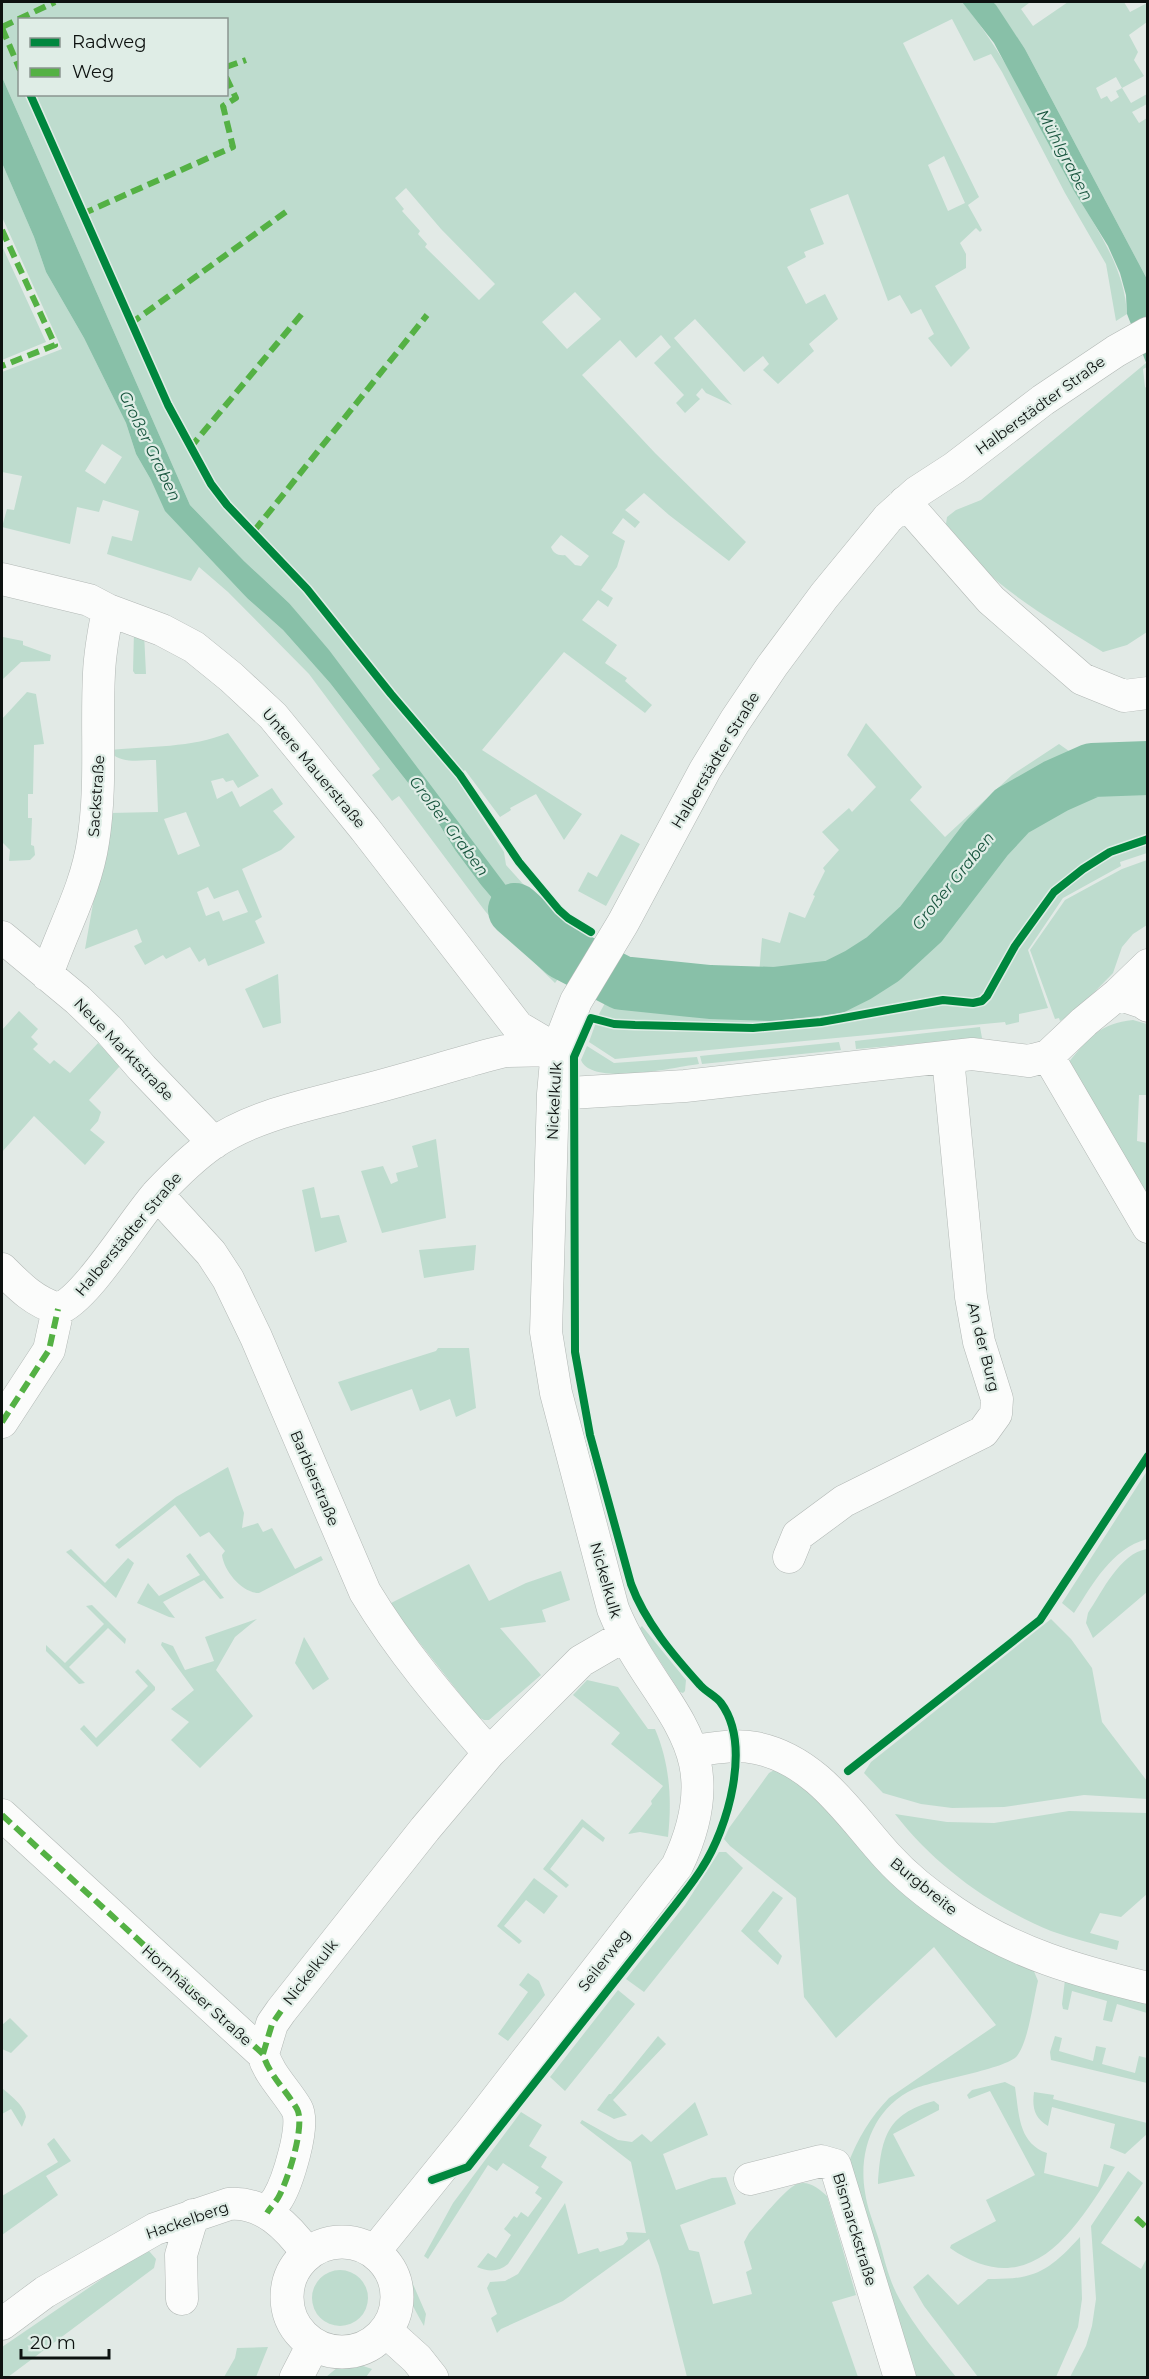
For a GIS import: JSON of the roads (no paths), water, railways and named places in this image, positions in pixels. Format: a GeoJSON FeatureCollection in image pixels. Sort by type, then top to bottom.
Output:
{"type":"FeatureCollection","features":[{"type":"Feature","properties":{"kind":"main road"},"geometry":{"type":"LineString","coordinates":[[338,2241],[354,2242],[374,2252],[392,2272],[397,2286],[394,2318],[386,2331],[371,2345],[352,2352],[332,2352],[314,2345],[299,2333],[290,2318],[286,2300],[288,2282],[295,2266],[307,2253],[322,2245],[338,2241]]}},
{"type":"Feature","properties":{"kind":"main road"},"geometry":{"type":"LineString","coordinates":[[386,2331],[417,2359],[432,2378]]}},
{"type":"Feature","properties":{"kind":"main road"},"geometry":{"type":"LineString","coordinates":[[296,2378],[314,2345]]}},
{"type":"Feature","properties":{"kind":"street","name":"Halberstädter Straße"},"geometry":{"type":"LineString","coordinates":[[58,1309],[66,1306],[87,1284],[157,1194],[188,1163],[214,1143],[249,1125],[307,1105],[505,1051],[559,1046],[576,1001],[623,923],[705,770],[735,721],[824,596],[888,518],[906,502],[1043,400],[1138,338]]}},
{"type":"Feature","properties":{"kind":"street"},"geometry":{"type":"LineString","coordinates":[[906,502],[991,600],[1082,679],[1124,696],[1148,693]]}},
{"type":"Feature","properties":{"kind":"street","name":"Untere Mauerstraße"},"geometry":{"type":"LineString","coordinates":[[2,579],[89,600],[162,630],[194,647],[231,676],[273,716],[365,828],[518,1027],[559,1046]]}},
{"type":"Feature","properties":{"kind":"street","name":"Sackstraße"},"geometry":{"type":"LineString","coordinates":[[47,975],[62,933],[77,903],[93,842],[99,754],[99,674],[108,609]]}},
{"type":"Feature","properties":{"kind":"street","name":"Neue Marktstraße"},"geometry":{"type":"LineString","coordinates":[[2,937],[109,1029],[142,1068],[214,1143]]}},
{"type":"Feature","properties":{"kind":"street"},"geometry":{"type":"LineString","coordinates":[[553,1094],[685,1086],[972,1054],[1029,1061],[1048,1056],[1148,965]]}},
{"type":"Feature","properties":{"kind":"street"},"geometry":{"type":"LineString","coordinates":[[1118,994],[1148,1006]]}},
{"type":"Feature","properties":{"kind":"street","name":"Nickelkulk"},"geometry":{"type":"LineString","coordinates":[[262,2054],[272,2024],[281,2011],[403,1856],[489,1753],[581,1661],[624,1636],[613,1609],[559,1404],[546,1332],[553,1094],[559,1046]]}},
{"type":"Feature","properties":{"kind":"street"},"geometry":{"type":"LineString","coordinates":[[1048,1056],[1148,1227]]}},
{"type":"Feature","properties":{"kind":"street","name":"An der Burg"},"geometry":{"type":"LineString","coordinates":[[789,1557],[798,1535],[844,1501],[983,1432],[996,1414],[997,1399],[979,1342],[971,1297],[948,1058]]}},
{"type":"Feature","properties":{"kind":"street","name":"Barbierstraße"},"geometry":{"type":"LineString","coordinates":[[157,1194],[211,1253],[228,1279],[256,1337],[365,1592],[385,1626],[436,1694],[489,1753]]}},
{"type":"Feature","properties":{"kind":"street"},"geometry":{"type":"LineString","coordinates":[[2,1269],[29,1296],[58,1309],[49,1350],[2,1422]]}},
{"type":"Feature","properties":{"kind":"street","name":"Seilerweg"},"geometry":{"type":"LineString","coordinates":[[374,2252],[471,2132],[677,1866],[687,1844],[697,1800],[697,1773],[693,1751],[673,1709],[624,1636]]}},
{"type":"Feature","properties":{"kind":"street","name":"Burgbreite"},"geometry":{"type":"LineString","coordinates":[[693,1751],[736,1745],[770,1752],[800,1766],[823,1783],[888,1858],[910,1878],[969,1921],[993,1936],[1057,1964],[1148,1988]]}},
{"type":"Feature","properties":{"kind":"street","name":"Hornhäuser Straße"},"geometry":{"type":"LineString","coordinates":[[2,1815],[262,2054],[267,2067],[299,2112],[301,2126],[298,2143],[279,2197],[267,2213]]}},
{"type":"Feature","properties":{"kind":"street","name":"Bismarckstraße"},"geometry":{"type":"LineString","coordinates":[[750,2179],[821,2161],[835,2165],[900,2378]]}},
{"type":"Feature","properties":{"kind":"street","name":"Hackelberg"},"geometry":{"type":"LineString","coordinates":[[2,2324],[45,2292],[124,2245],[162,2226],[229,2204],[240,2203],[267,2213],[287,2227],[307,2253]]}},
{"type":"Feature","properties":{"kind":"street"},"geometry":{"type":"LineString","coordinates":[[182,2299],[181,2255],[193,2215]]}},
{"type":"Feature","properties":{"kind":"water","name":"Mühlgraben"},"geometry":{"type":"Polygon","coordinates":[[[962,2],[993,2],[996,5],[1025,49],[1147,279],[1147,365],[1127,314],[1126,295],[1120,273],[1108,246],[1074,191],[994,43],[962,2]]]}},
{"type":"Feature","properties":{"kind":"water"},"geometry":{"type":"Polygon","coordinates":[[[2,77],[190,505],[244,561],[289,603],[329,650],[517,900],[542,925],[575,949],[564,971],[516,926],[481,885],[434,816],[330,683],[283,630],[248,599],[165,511],[136,454],[126,423],[84,338],[46,272],[34,237],[2,163],[2,77]]]}},
{"type":"Feature","properties":{"kind":"water"},"geometry":{"type":"Polygon","coordinates":[[[1147,757],[1147,780],[1130,779],[1092,784],[1040,810],[1033,799],[1050,777],[1083,761],[1147,757]]]}},
{"type":"Feature","properties":{"kind":"waterway","name":"Großer Graben"},"geometry":{"type":"LineString","coordinates":[[515,910],[564,953],[622,983],[710,992],[774,994],[834,987],[883,959],[921,924],[986,839],[1012,811],[1056,786],[1092,770],[1148,768]]}}]}
